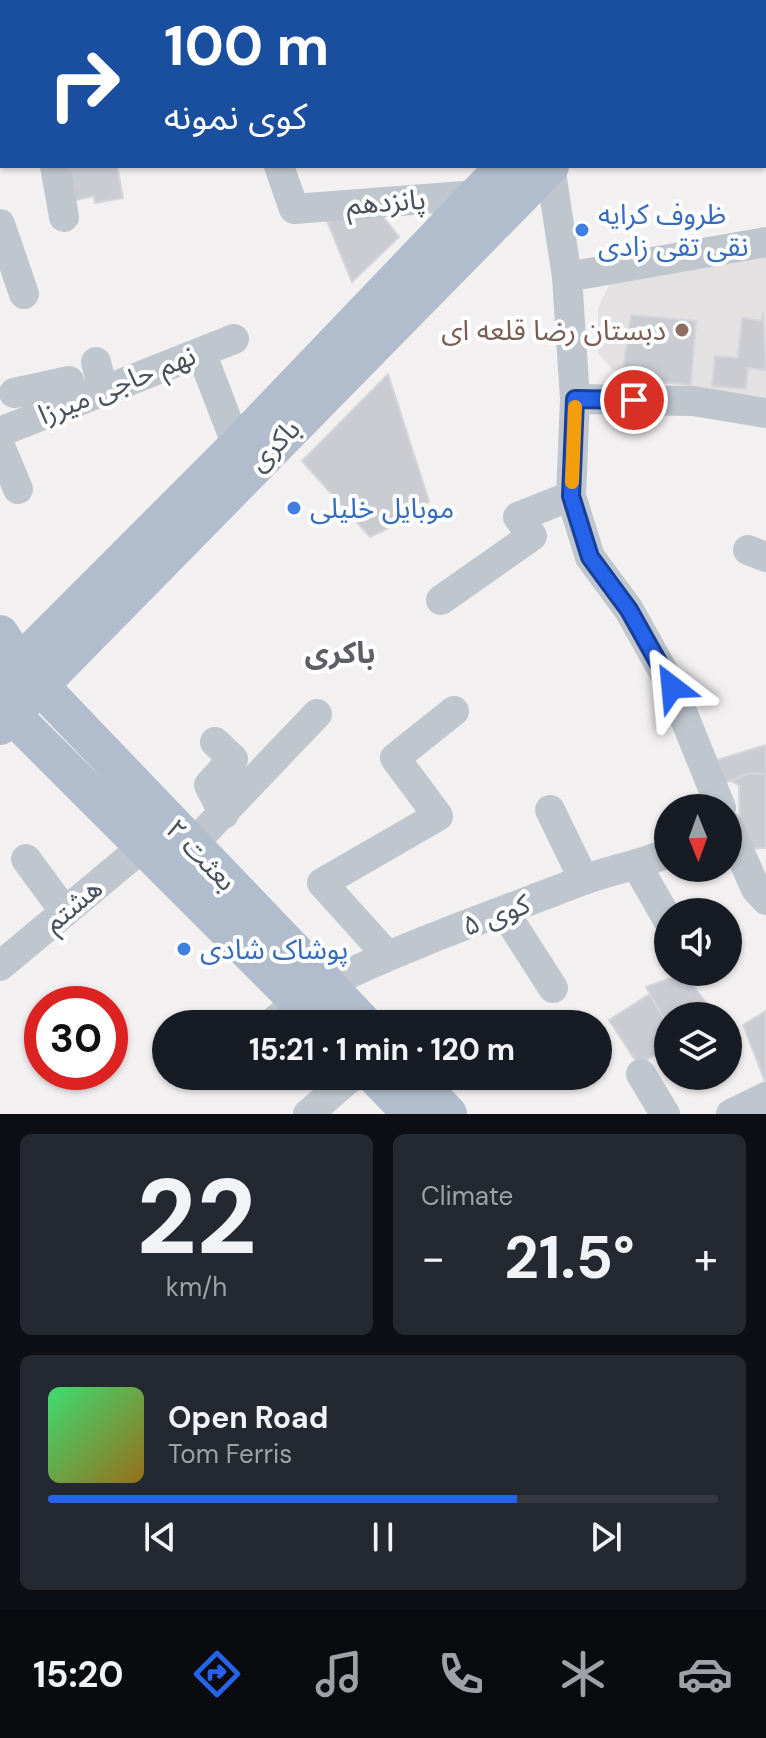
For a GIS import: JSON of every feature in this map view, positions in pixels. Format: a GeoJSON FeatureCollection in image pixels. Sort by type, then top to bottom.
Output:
{"type":"FeatureCollection","features":[{"type":"Feature","properties":{"kind":"main road","name":"باکری"},"geometry":{"type":"LineString","coordinates":[[10,687],[503,168]]}},
{"type":"Feature","properties":{"kind":"main road","name":"باکری"},"geometry":{"type":"LineString","coordinates":[[10,687],[548,168]]}},
{"type":"Feature","properties":{"kind":"main road","name":"بعثت ۲"},"geometry":{"type":"LineString","coordinates":[[10,687],[145,845],[304,1008]]}},
{"type":"Feature","properties":{"kind":"main road","name":"بعثت ۲"},"geometry":{"type":"LineString","coordinates":[[10,687],[191,846],[304,1008]]}},
{"type":"Feature","properties":{"kind":"main road"},"geometry":{"type":"LineString","coordinates":[[389,1090],[412,1114]]}},
{"type":"Feature","properties":{"kind":"main road"},"geometry":{"type":"LineString","coordinates":[[425,1090],[448,1114]]}},
{"type":"Feature","properties":{"kind":"street"},"geometry":{"type":"LineString","coordinates":[[55,168],[64,217]]}},
{"type":"Feature","properties":{"kind":"street","name":"پانزدهم"},"geometry":{"type":"LineString","coordinates":[[280,168],[294,209],[477,195]]}},
{"type":"Feature","properties":{"kind":"street"},"geometry":{"type":"LineString","coordinates":[[550,168],[567,277],[575,399],[571,496],[590,557],[629,610],[672,687],[715,794]]}},
{"type":"Feature","properties":{"kind":"street"},"geometry":{"type":"LineString","coordinates":[[0,224],[24,294]]}},
{"type":"Feature","properties":{"kind":"street"},"geometry":{"type":"LineString","coordinates":[[567,277],[766,242]]}},
{"type":"Feature","properties":{"kind":"street","name":"نهم حاجی میرزا"},"geometry":{"type":"LineString","coordinates":[[0,432],[91,385],[234,339]]}},
{"type":"Feature","properties":{"kind":"street"},"geometry":{"type":"LineString","coordinates":[[201,352],[237,446]]}},
{"type":"Feature","properties":{"kind":"street"},"geometry":{"type":"LineString","coordinates":[[14,393],[69,381],[91,385]]}},
{"type":"Feature","properties":{"kind":"street"},"geometry":{"type":"LineString","coordinates":[[575,399],[693,401],[766,413]]}},
{"type":"Feature","properties":{"kind":"street"},"geometry":{"type":"LineString","coordinates":[[0,446],[18,489]]}},
{"type":"Feature","properties":{"kind":"street"},"geometry":{"type":"LineString","coordinates":[[441,600],[532,536],[518,517],[571,496]]}},
{"type":"Feature","properties":{"kind":"street"},"geometry":{"type":"LineString","coordinates":[[387,955],[322,883],[438,816],[395,758],[454,711]]}},
{"type":"Feature","properties":{"kind":"street"},"geometry":{"type":"LineString","coordinates":[[191,846],[317,714]]}},
{"type":"Feature","properties":{"kind":"street"},"geometry":{"type":"LineString","coordinates":[[215,742],[233,759],[209,785],[224,814]]}},
{"type":"Feature","properties":{"kind":"street"},"geometry":{"type":"LineString","coordinates":[[550,810],[584,880]]}},
{"type":"Feature","properties":{"kind":"street","name":"هشتم"},"geometry":{"type":"LineString","coordinates":[[0,966],[145,845]]}},
{"type":"Feature","properties":{"kind":"street","name":"کوی ۵"},"geometry":{"type":"LineString","coordinates":[[304,1008],[387,955],[505,913],[584,880],[654,858]]}},
{"type":"Feature","properties":{"kind":"street"},"geometry":{"type":"LineString","coordinates":[[742,858],[756,889],[766,900]]}},
{"type":"Feature","properties":{"kind":"street"},"geometry":{"type":"LineString","coordinates":[[26,859],[65,912]]}},
{"type":"Feature","properties":{"kind":"street"},"geometry":{"type":"LineString","coordinates":[[636,864],[655,898]]}},
{"type":"Feature","properties":{"kind":"street"},"geometry":{"type":"LineString","coordinates":[[505,913],[553,988]]}},
{"type":"Feature","properties":{"kind":"street"},"geometry":{"type":"LineString","coordinates":[[641,1074],[665,1114]]}},
{"type":"Feature","properties":{"kind":"street"},"geometry":{"type":"LineString","coordinates":[[308,1114],[336,1090]]}},
{"type":"Feature","properties":{"kind":"street"},"geometry":{"type":"LineString","coordinates":[[731,1114],[766,1097]]}},
{"type":"Feature","properties":{"kind":"shaded area","name":"دبستان رضا قلعه ای"},"geometry":{"type":"Polygon","coordinates":[[[766,247],[766,397],[622,378],[620,371],[612,369],[598,353],[598,308],[609,285],[623,273],[766,247]]]}},
{"type":"Feature","properties":{"kind":"building"},"geometry":{"type":"Polygon","coordinates":[[[117,168],[123,198],[95,203],[94,196],[62,203],[56,170],[117,168]]]}},
{"type":"Feature","properties":{"kind":"building"},"geometry":{"type":"Polygon","coordinates":[[[380,213],[399,237],[352,282],[327,221],[380,213]]]}},
{"type":"Feature","properties":{"kind":"building"},"geometry":{"type":"Polygon","coordinates":[[[763,312],[766,370],[748,368],[746,389],[712,386],[715,356],[738,358],[742,318],[762,321],[763,312]]]}},
{"type":"Feature","properties":{"kind":"building"},"geometry":{"type":"Polygon","coordinates":[[[631,315],[696,321],[691,385],[622,378],[631,315]]]}},
{"type":"Feature","properties":{"kind":"building"},"geometry":{"type":"Polygon","coordinates":[[[388,374],[429,501],[418,514],[370,537],[302,461],[388,374]]]}},
{"type":"Feature","properties":{"kind":"building"},"geometry":{"type":"Polygon","coordinates":[[[766,745],[766,774],[750,773],[721,784],[714,761],[766,745]]]}},
{"type":"Feature","properties":{"kind":"building"},"geometry":{"type":"Polygon","coordinates":[[[750,773],[766,774],[766,848],[746,849],[742,839],[742,794],[739,794],[739,785],[731,781],[750,773]]]}},
{"type":"Feature","properties":{"kind":"building"},"geometry":{"type":"Polygon","coordinates":[[[654,984],[694,986],[705,1002],[654,1002],[646,987],[654,984]]]}},
{"type":"Feature","properties":{"kind":"building"},"geometry":{"type":"Polygon","coordinates":[[[650,994],[654,1002],[654,1055],[639,1066],[612,1025],[612,1018],[650,994]]]}},
{"type":"Feature","properties":{"kind":"building"},"geometry":{"type":"Polygon","coordinates":[[[766,1011],[766,1084],[743,1025],[766,1011]]]}},
{"type":"Feature","properties":{"kind":"slow traffic"},"geometry":{"type":"LineString","coordinates":[[572,482],[575,407]]}},
{"type":"Feature","properties":{"kind":"place","name":"ظروف کرایه نقی تقی زادی"},"geometry":{"type":"Point","coordinates":[582,230]}},
{"type":"Feature","properties":{"kind":"place","name":"دبستان رضا قلعه ای"},"geometry":{"type":"Point","coordinates":[682,330]}},
{"type":"Feature","properties":{"kind":"place","name":"موبایل خلیلی"},"geometry":{"type":"Point","coordinates":[294,508]}},
{"type":"Feature","properties":{"kind":"place","name":"پوشاک شادی"},"geometry":{"type":"Point","coordinates":[184,949]}},
{"type":"Feature","properties":{"kind":"district","name":"باکری"},"geometry":{"type":"Point","coordinates":[340,652]}},
{"type":"Feature","properties":{"kind":"route"},"geometry":{"type":"LineString","coordinates":[[634,400],[575,399],[571,496],[590,557],[629,610],[672,687]]}}]}
